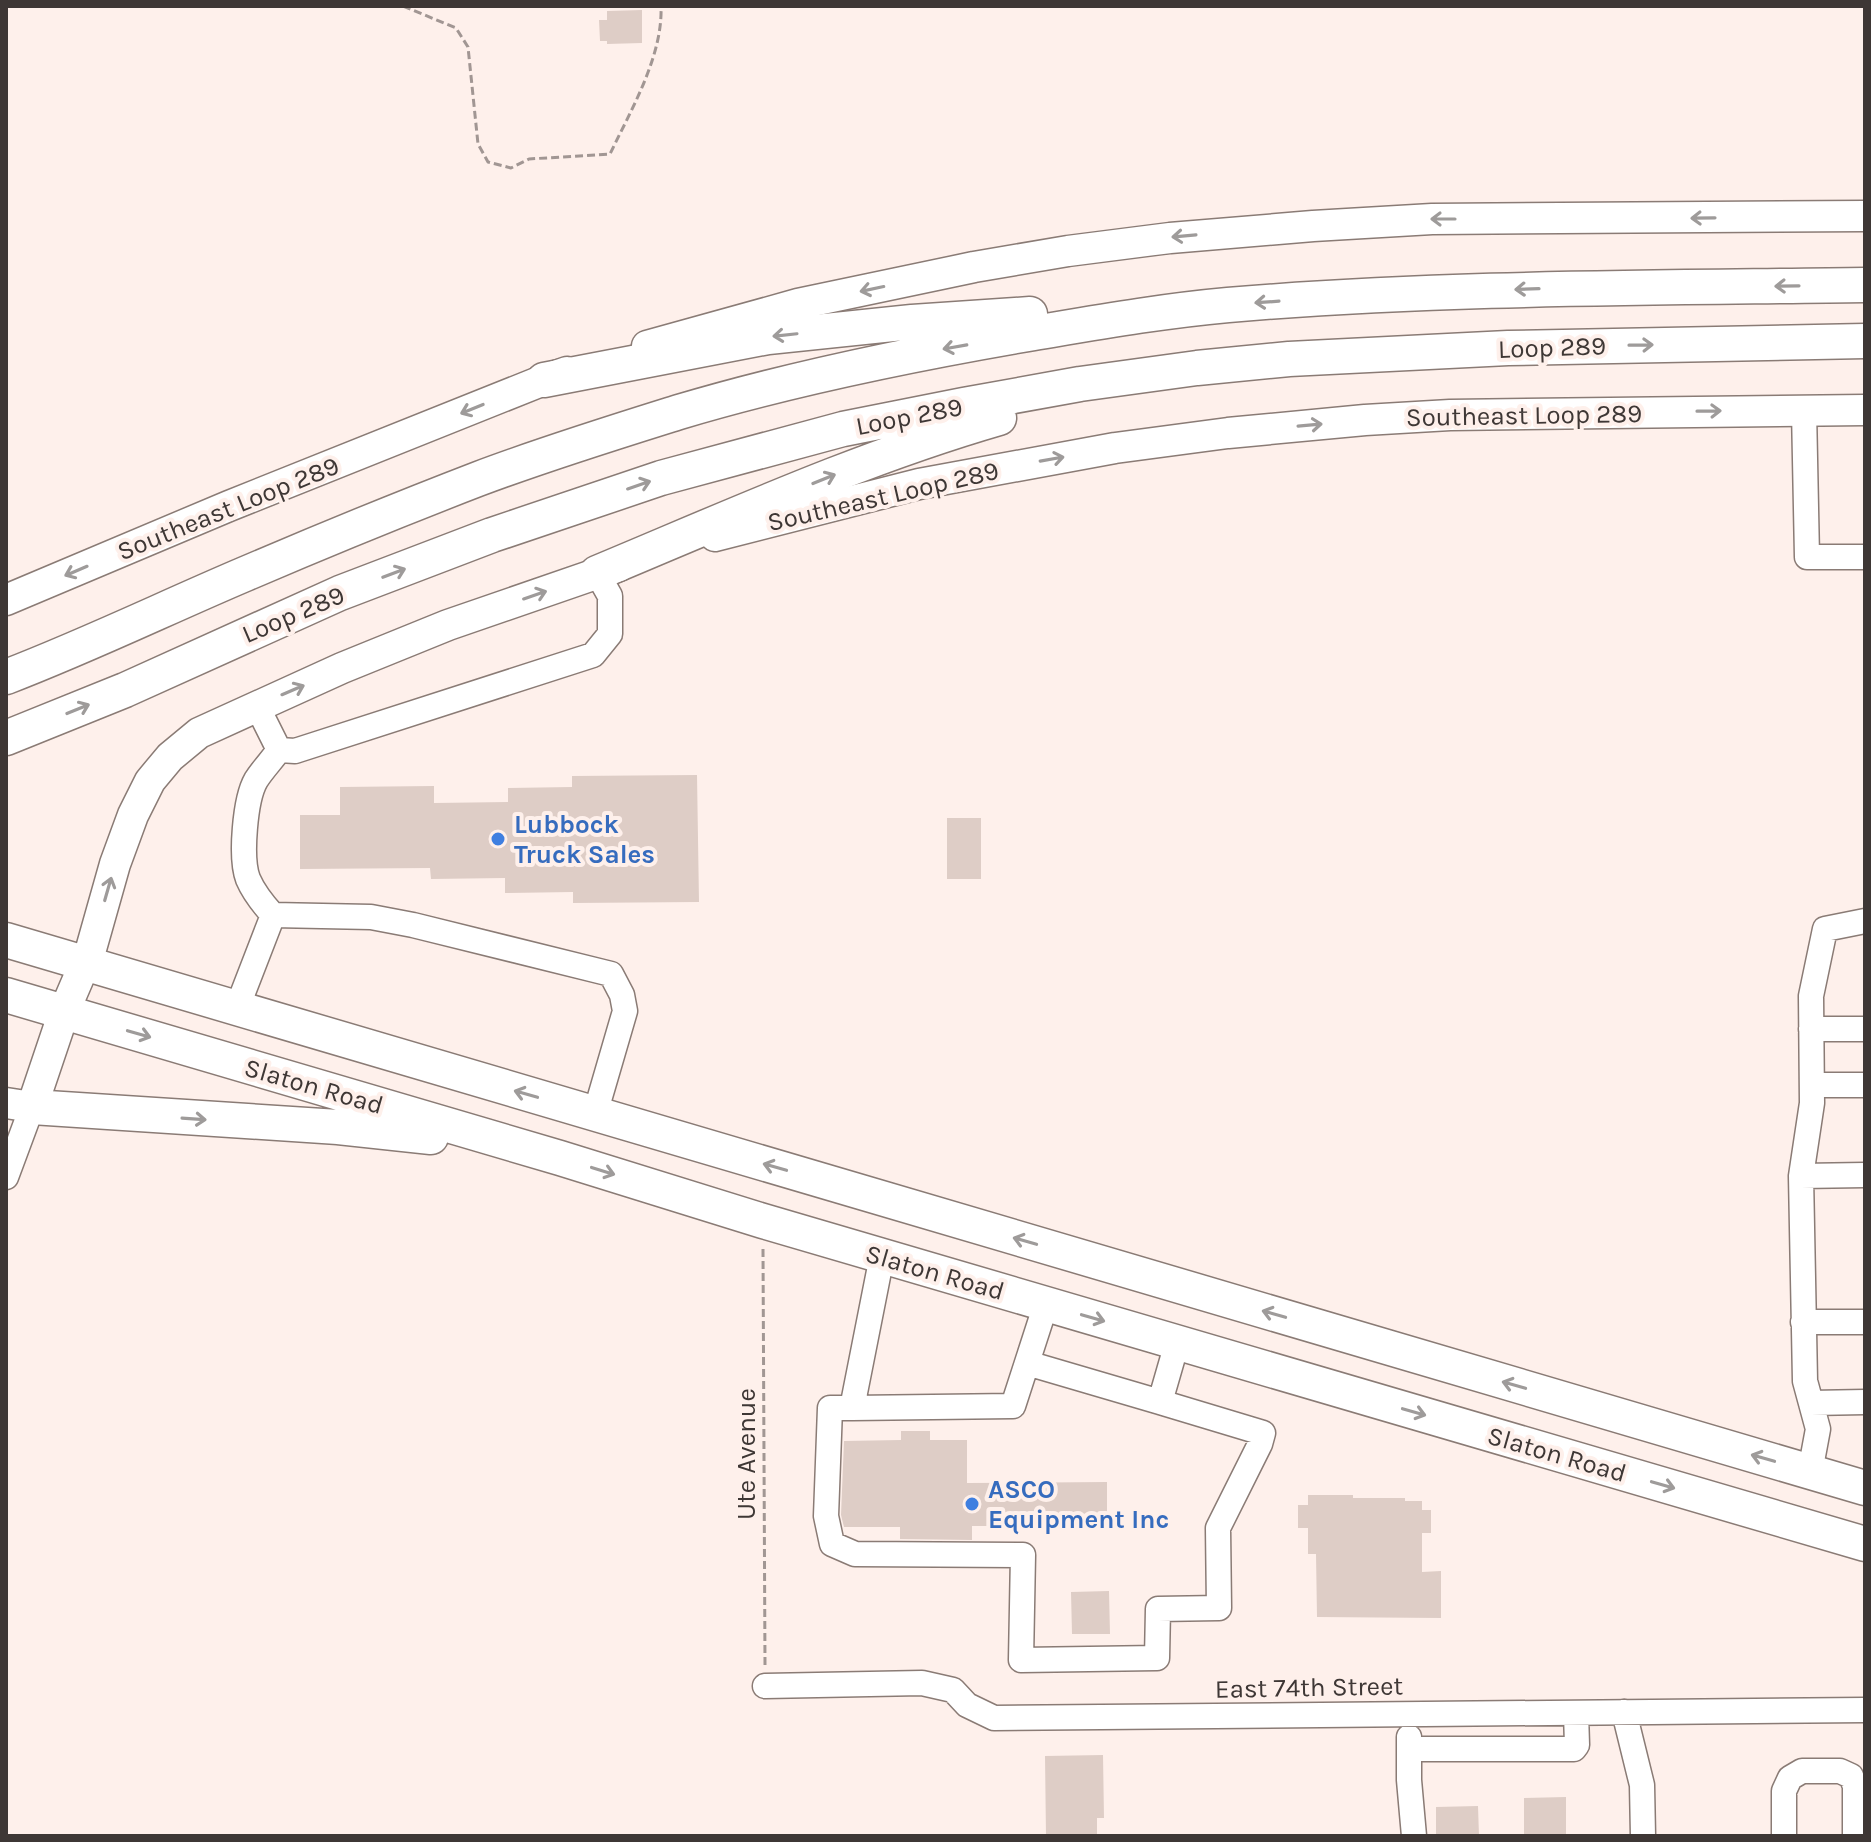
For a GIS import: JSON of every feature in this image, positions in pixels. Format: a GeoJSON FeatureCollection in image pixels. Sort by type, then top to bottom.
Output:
{"type":"FeatureCollection","features":[{"type":"Feature","properties":{"kind":"highway","name":"Loop 289"},"geometry":{"type":"LineString","coordinates":[[6,677],[67,654],[243,575],[481,478],[669,416],[779,384],[945,348],[1163,312],[1397,293],[1865,285]]}},
{"type":"Feature","properties":{"kind":"highway"},"geometry":{"type":"LineString","coordinates":[[544,380],[768,337],[927,321],[1226,305]]}},
{"type":"Feature","properties":{"kind":"highway","name":"Loop 289"},"geometry":{"type":"LineString","coordinates":[[6,738],[125,690],[340,593],[492,535],[661,478],[843,429],[1080,384],[1289,359],[1508,348],[1865,341]]}},
{"type":"Feature","properties":{"kind":"highway"},"geometry":{"type":"LineString","coordinates":[[597,573],[867,462],[941,435],[1013,414],[1228,380],[1508,348]]}},
{"type":"Feature","properties":{"kind":"highway","name":"Slaton Road"},"geometry":{"type":"LineString","coordinates":[[6,940],[1865,1488]]}},
{"type":"Feature","properties":{"kind":"highway","name":"Slaton Road"},"geometry":{"type":"LineString","coordinates":[[6,995],[1865,1544]]}},
{"type":"Feature","properties":{"kind":"highway"},"geometry":{"type":"LineString","coordinates":[[19,1105],[414,1134],[560,1158]]}},
{"type":"Feature","properties":{"kind":"highway"},"geometry":{"type":"LineString","coordinates":[[1164,1338],[1170,1284]]}},
{"type":"Feature","properties":{"kind":"main road","name":"Southeast Loop 289"},"geometry":{"type":"LineString","coordinates":[[6,600],[229,506],[544,380],[649,346],[798,304],[1068,251],[1170,238],[1313,226],[1432,219],[1865,216]]}},
{"type":"Feature","properties":{"kind":"main road","name":"Southeast Loop 289"},"geometry":{"type":"LineString","coordinates":[[19,1105],[91,949],[115,864],[133,815],[150,781],[170,757],[199,733],[342,668],[448,625],[682,545],[835,504],[919,484],[1129,446],[1350,421],[1450,415],[1865,410]]}},
{"type":"Feature","properties":{"kind":"street"},"geometry":{"type":"LineString","coordinates":[[1804,410],[1807,557],[1865,557]]}},
{"type":"Feature","properties":{"kind":"street"},"geometry":{"type":"LineString","coordinates":[[279,750],[295,751],[593,655],[610,634],[610,596],[597,573]]}},
{"type":"Feature","properties":{"kind":"street"},"geometry":{"type":"LineString","coordinates":[[257,706],[279,750]]}},
{"type":"Feature","properties":{"kind":"street"},"geometry":{"type":"LineString","coordinates":[[279,750],[254,782],[246,811],[244,850],[247,876],[258,898],[273,915],[371,917],[611,974],[622,995],[625,1011],[595,1114]]}},
{"type":"Feature","properties":{"kind":"street"},"geometry":{"type":"LineString","coordinates":[[237,1008],[273,915]]}},
{"type":"Feature","properties":{"kind":"street"},"geometry":{"type":"LineString","coordinates":[[1810,1472],[1818,1429],[1805,1381],[1801,1176],[1812,1103],[1811,996],[1825,929],[1865,921]]}},
{"type":"Feature","properties":{"kind":"street"},"geometry":{"type":"LineString","coordinates":[[1811,1029],[1865,1029]]}},
{"type":"Feature","properties":{"kind":"street"},"geometry":{"type":"LineString","coordinates":[[1812,1085],[1865,1085]]}},
{"type":"Feature","properties":{"kind":"street"},"geometry":{"type":"LineString","coordinates":[[6,1177],[19,1105]]}},
{"type":"Feature","properties":{"kind":"street"},"geometry":{"type":"LineString","coordinates":[[1801,1176],[1865,1175]]}},
{"type":"Feature","properties":{"kind":"street"},"geometry":{"type":"LineString","coordinates":[[852,1408],[882,1256]]}},
{"type":"Feature","properties":{"kind":"street"},"geometry":{"type":"LineString","coordinates":[[1027,1363],[1263,1433],[1218,1528],[1219,1608],[1158,1609],[1157,1658],[1021,1660],[1023,1555],[855,1554],[832,1544],[826,1516],[830,1408],[1013,1406],[1046,1304]]}},
{"type":"Feature","properties":{"kind":"street"},"geometry":{"type":"LineString","coordinates":[[1803,1322],[1865,1322]]}},
{"type":"Feature","properties":{"kind":"street"},"geometry":{"type":"LineString","coordinates":[[1160,1402],[1164,1338]]}},
{"type":"Feature","properties":{"kind":"street"},"geometry":{"type":"LineString","coordinates":[[1811,1403],[1865,1402]]}},
{"type":"Feature","properties":{"kind":"street","name":"East 74th Street"},"geometry":{"type":"LineString","coordinates":[[765,1686],[922,1683],[953,1690],[967,1705],[994,1718],[1865,1710]]}},
{"type":"Feature","properties":{"kind":"street"},"geometry":{"type":"LineString","coordinates":[[1624,1712],[1642,1785],[1643,1836]]}},
{"type":"Feature","properties":{"kind":"street"},"geometry":{"type":"LineString","coordinates":[[1409,1749],[1574,1749],[1577,1745],[1576,1713]]}},
{"type":"Feature","properties":{"kind":"street"},"geometry":{"type":"LineString","coordinates":[[1409,1714],[1414,1836]]}},
{"type":"Feature","properties":{"kind":"street"},"geometry":{"type":"LineString","coordinates":[[1784,1836],[1784,1791],[1790,1778],[1802,1771],[1840,1771],[1851,1776],[1855,1786],[1855,1836]]}},
{"type":"Feature","properties":{"kind":"path"},"geometry":{"type":"LineString","coordinates":[[403,6],[456,28],[468,47],[478,144],[488,162],[511,168],[529,159],[610,154],[648,73],[662,21],[661,6]]}},
{"type":"Feature","properties":{"kind":"path","name":"Ute Avenue"},"geometry":{"type":"LineString","coordinates":[[763,1221],[765,1686]]}},
{"type":"Feature","properties":{"kind":"building"},"geometry":{"type":"Polygon","coordinates":[[[642,10],[642,43],[607,44],[607,41],[600,41],[599,20],[607,20],[607,11],[642,10]]]}},
{"type":"Feature","properties":{"kind":"building","name":"Lubbock Truck Sales"},"geometry":{"type":"Polygon","coordinates":[[[697,775],[699,902],[573,903],[573,892],[505,893],[505,878],[431,879],[430,868],[300,869],[300,815],[340,815],[340,787],[434,786],[434,803],[508,802],[508,788],[572,787],[572,776],[697,775]]]}},
{"type":"Feature","properties":{"kind":"building"},"geometry":{"type":"Polygon","coordinates":[[[947,818],[981,818],[981,879],[947,879],[947,818]]]}},
{"type":"Feature","properties":{"kind":"building","name":"ASCO Equipment Inc"},"geometry":{"type":"Polygon","coordinates":[[[901,1431],[930,1431],[930,1440],[967,1440],[967,1483],[1107,1482],[1107,1526],[972,1526],[972,1540],[900,1539],[900,1527],[844,1527],[841,1515],[844,1441],[901,1440],[901,1431]]]}},
{"type":"Feature","properties":{"kind":"building"},"geometry":{"type":"Polygon","coordinates":[[[1308,1495],[1422,1501],[1422,1510],[1431,1510],[1431,1533],[1422,1533],[1422,1572],[1441,1571],[1441,1618],[1317,1617],[1316,1554],[1308,1554],[1308,1528],[1298,1528],[1298,1505],[1308,1505],[1308,1495]]]}},
{"type":"Feature","properties":{"kind":"building"},"geometry":{"type":"Polygon","coordinates":[[[1109,1591],[1110,1634],[1072,1634],[1071,1592],[1109,1591]]]}},
{"type":"Feature","properties":{"kind":"building"},"geometry":{"type":"Polygon","coordinates":[[[1103,1755],[1104,1818],[1097,1818],[1097,1836],[1046,1836],[1045,1756],[1103,1755]]]}},
{"type":"Feature","properties":{"kind":"building"},"geometry":{"type":"Polygon","coordinates":[[[1566,1797],[1566,1836],[1524,1836],[1524,1798],[1566,1797]]]}},
{"type":"Feature","properties":{"kind":"building"},"geometry":{"type":"Polygon","coordinates":[[[1478,1806],[1479,1836],[1436,1836],[1436,1807],[1478,1806]]]}},
{"type":"Feature","properties":{"kind":"place","name":"Lubbock Truck Sales"},"geometry":{"type":"Point","coordinates":[498,839]}},
{"type":"Feature","properties":{"kind":"place","name":"ASCO Equipment Inc"},"geometry":{"type":"Point","coordinates":[972,1504]}}]}
